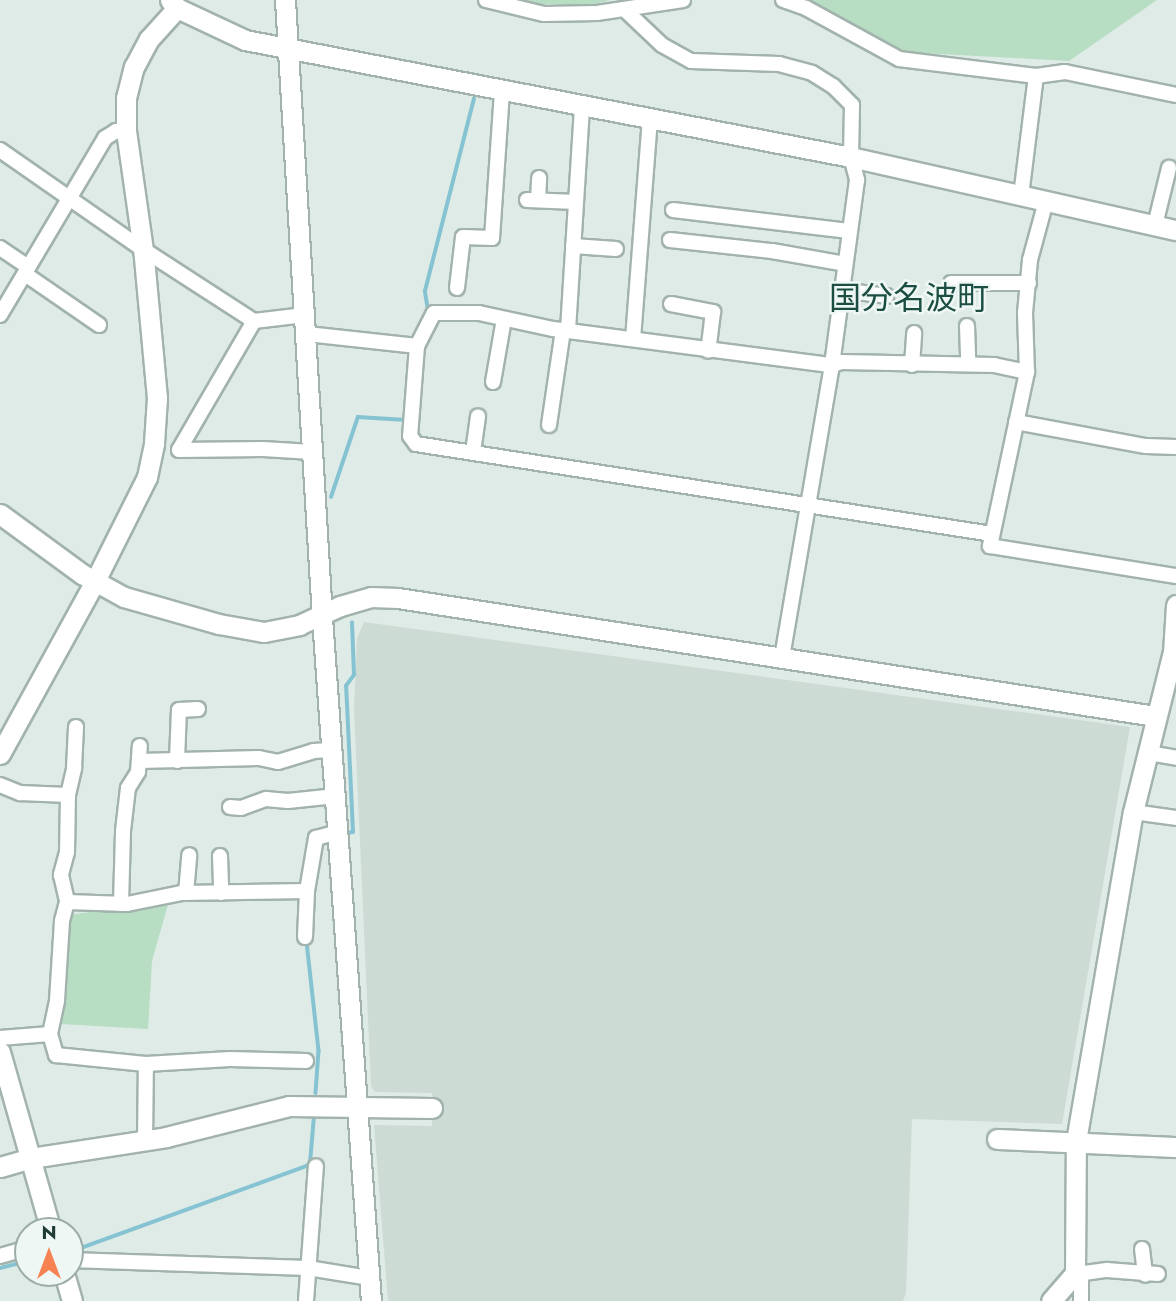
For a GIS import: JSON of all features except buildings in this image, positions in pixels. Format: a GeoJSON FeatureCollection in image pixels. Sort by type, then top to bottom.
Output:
{"type":"FeatureCollection","features":[{"type":"Feature","properties":{"kind":"street"},"geometry":{"type":"LineString","coordinates":[[285,0],[322,618],[371,1301]]}},
{"type":"Feature","properties":{"kind":"street"},"geometry":{"type":"LineString","coordinates":[[486,0],[544,14],[624,9],[683,0]]}},
{"type":"Feature","properties":{"kind":"street"},"geometry":{"type":"LineString","coordinates":[[783,0],[806,8],[899,59],[1036,76],[1065,72],[1176,95]]}},
{"type":"Feature","properties":{"kind":"street"},"geometry":{"type":"LineString","coordinates":[[0,754],[95,581],[147,477],[154,443],[157,398],[126,130],[126,98],[134,67],[149,39],[176,3],[245,40],[851,156],[1176,230]]}},
{"type":"Feature","properties":{"kind":"street"},"geometry":{"type":"LineString","coordinates":[[624,9],[662,45],[691,61],[779,64],[812,74],[834,86],[852,106],[851,156],[857,180],[832,365],[782,656]]}},
{"type":"Feature","properties":{"kind":"street"},"geometry":{"type":"LineString","coordinates":[[1021,196],[1036,76]]}},
{"type":"Feature","properties":{"kind":"street"},"geometry":{"type":"LineString","coordinates":[[457,288],[463,237],[492,238],[502,90]]}},
{"type":"Feature","properties":{"kind":"street"},"geometry":{"type":"LineString","coordinates":[[548,425],[565,330],[582,106]]}},
{"type":"Feature","properties":{"kind":"street"},"geometry":{"type":"LineString","coordinates":[[633,339],[650,119]]}},
{"type":"Feature","properties":{"kind":"street"},"geometry":{"type":"LineString","coordinates":[[0,314],[105,138],[116,131],[126,130]]}},
{"type":"Feature","properties":{"kind":"street"},"geometry":{"type":"LineString","coordinates":[[0,150],[68,199],[254,321],[306,325],[414,346]]}},
{"type":"Feature","properties":{"kind":"street"},"geometry":{"type":"LineString","coordinates":[[1155,225],[1169,168]]}},
{"type":"Feature","properties":{"kind":"street"},"geometry":{"type":"LineString","coordinates":[[540,178],[532,200],[576,202]]}},
{"type":"Feature","properties":{"kind":"street"},"geometry":{"type":"LineString","coordinates":[[1046,201],[1030,260],[1025,313],[1027,372],[990,546],[1176,576]]}},
{"type":"Feature","properties":{"kind":"street"},"geometry":{"type":"LineString","coordinates":[[673,209],[849,232]]}},
{"type":"Feature","properties":{"kind":"street"},"geometry":{"type":"LineString","coordinates":[[670,240],[772,251],[845,264]]}},
{"type":"Feature","properties":{"kind":"street"},"geometry":{"type":"LineString","coordinates":[[573,246],[617,249]]}},
{"type":"Feature","properties":{"kind":"street"},"geometry":{"type":"LineString","coordinates":[[0,248],[99,325]]}},
{"type":"Feature","properties":{"kind":"street"},"geometry":{"type":"LineString","coordinates":[[951,284],[1028,284]]}},
{"type":"Feature","properties":{"kind":"street"},"geometry":{"type":"LineString","coordinates":[[841,290],[887,296]]}},
{"type":"Feature","properties":{"kind":"street"},"geometry":{"type":"LineString","coordinates":[[671,304],[713,312],[708,351]]}},
{"type":"Feature","properties":{"kind":"street"},"geometry":{"type":"LineString","coordinates":[[992,534],[416,444],[410,436],[414,346],[433,313],[479,313],[565,330],[708,351],[832,365],[841,362],[968,364],[995,365],[1027,372]]}},
{"type":"Feature","properties":{"kind":"street"},"geometry":{"type":"LineString","coordinates":[[493,382],[504,318]]}},
{"type":"Feature","properties":{"kind":"street"},"geometry":{"type":"LineString","coordinates":[[254,321],[179,450],[263,449],[312,453]]}},
{"type":"Feature","properties":{"kind":"street"},"geometry":{"type":"LineString","coordinates":[[967,326],[968,364]]}},
{"type":"Feature","properties":{"kind":"street"},"geometry":{"type":"LineString","coordinates":[[912,365],[914,332]]}},
{"type":"Feature","properties":{"kind":"street"},"geometry":{"type":"LineString","coordinates":[[472,452],[478,416]]}},
{"type":"Feature","properties":{"kind":"street"},"geometry":{"type":"LineString","coordinates":[[1016,422],[1146,446],[1176,447]]}},
{"type":"Feature","properties":{"kind":"street"},"geometry":{"type":"LineString","coordinates":[[0,514],[95,581],[124,597],[165,610],[264,632],[322,618],[340,606],[371,597],[398,598],[1155,716]]}},
{"type":"Feature","properties":{"kind":"street"},"geometry":{"type":"LineString","coordinates":[[1081,1301],[1081,1282],[1076,1273],[1076,1141],[1133,812],[1149,753],[1155,716],[1175,652],[1176,605]]}},
{"type":"Feature","properties":{"kind":"street"},"geometry":{"type":"LineString","coordinates":[[177,761],[179,710],[198,709]]}},
{"type":"Feature","properties":{"kind":"street"},"geometry":{"type":"LineString","coordinates":[[76,727],[74,768],[68,795],[67,852],[61,875],[67,902],[62,921],[57,1001],[50,1034],[56,1055],[145,1064],[230,1059],[306,1061]]}},
{"type":"Feature","properties":{"kind":"street"},"geometry":{"type":"LineString","coordinates":[[121,904],[123,831],[128,788],[138,772],[139,753],[177,761],[259,758],[278,762],[313,751],[332,750]]}},
{"type":"Feature","properties":{"kind":"street"},"geometry":{"type":"LineString","coordinates":[[1149,753],[1176,758]]}},
{"type":"Feature","properties":{"kind":"street"},"geometry":{"type":"LineString","coordinates":[[0,785],[20,793],[68,795]]}},
{"type":"Feature","properties":{"kind":"street"},"geometry":{"type":"LineString","coordinates":[[230,807],[241,808],[266,799],[288,801],[336,796]]}},
{"type":"Feature","properties":{"kind":"street"},"geometry":{"type":"LineString","coordinates":[[1133,812],[1176,818]]}},
{"type":"Feature","properties":{"kind":"street"},"geometry":{"type":"LineString","coordinates":[[305,937],[307,891],[316,838],[338,832]]}},
{"type":"Feature","properties":{"kind":"street"},"geometry":{"type":"LineString","coordinates":[[186,893],[189,855]]}},
{"type":"Feature","properties":{"kind":"street"},"geometry":{"type":"LineString","coordinates":[[220,856],[221,893]]}},
{"type":"Feature","properties":{"kind":"street"},"geometry":{"type":"LineString","coordinates":[[67,902],[121,904],[186,893],[307,891]]}},
{"type":"Feature","properties":{"kind":"street"},"geometry":{"type":"LineString","coordinates":[[0,1038],[50,1034]]}},
{"type":"Feature","properties":{"kind":"street"},"geometry":{"type":"LineString","coordinates":[[0,1052],[47,1217]]}},
{"type":"Feature","properties":{"kind":"street"},"geometry":{"type":"LineString","coordinates":[[145,1064],[145,1141]]}},
{"type":"Feature","properties":{"kind":"street"},"geometry":{"type":"LineString","coordinates":[[0,1167],[31,1158],[145,1141],[289,1106],[432,1108]]}},
{"type":"Feature","properties":{"kind":"street"},"geometry":{"type":"LineString","coordinates":[[997,1139],[1176,1147]]}},
{"type":"Feature","properties":{"kind":"street"},"geometry":{"type":"LineString","coordinates":[[306,1301],[316,1166]]}},
{"type":"Feature","properties":{"kind":"street"},"geometry":{"type":"LineString","coordinates":[[1051,1301],[1076,1273],[1107,1270],[1151,1274],[1142,1249]]}},
{"type":"Feature","properties":{"kind":"street"},"geometry":{"type":"LineString","coordinates":[[84,1260],[308,1268],[370,1278]]}},
{"type":"Feature","properties":{"kind":"shaded area"},"geometry":{"type":"Polygon","coordinates":[[[364,622],[1130,727],[1062,1124],[912,1119],[906,1293],[903,1301],[388,1301],[374,1125],[432,1126],[432,1093],[375,1092],[371,1086],[354,709],[357,639],[364,622]]]}},
{"type":"Feature","properties":{"kind":"green space"},"geometry":{"type":"Polygon","coordinates":[[[494,0],[611,0],[594,4],[500,4],[494,0]]]}},
{"type":"Feature","properties":{"kind":"green space"},"geometry":{"type":"Polygon","coordinates":[[[804,0],[1157,0],[1069,61],[905,52],[804,0]]]}},
{"type":"Feature","properties":{"kind":"green space"},"geometry":{"type":"Polygon","coordinates":[[[169,901],[152,961],[148,1029],[61,1024],[69,915],[169,901]]]}},
{"type":"Feature","properties":{"kind":"waterway"},"geometry":{"type":"LineString","coordinates":[[428,311],[425,291],[474,99]]}},
{"type":"Feature","properties":{"kind":"waterway"},"geometry":{"type":"LineString","coordinates":[[331,497],[358,417],[406,420]]}},
{"type":"Feature","properties":{"kind":"waterway"},"geometry":{"type":"LineString","coordinates":[[346,833],[353,832],[346,686],[354,675],[352,623]]}},
{"type":"Feature","properties":{"kind":"waterway"},"geometry":{"type":"LineString","coordinates":[[307,942],[319,1051],[316,1093]]}},
{"type":"Feature","properties":{"kind":"waterway"},"geometry":{"type":"LineString","coordinates":[[84,1247],[307,1166],[310,1163],[314,1116]]}},
{"type":"Feature","properties":{"kind":"waterway"},"geometry":{"type":"LineString","coordinates":[[0,1268],[14,1264]]}},
{"type":"Feature","properties":{"kind":"district","name":"国分名波町"},"geometry":{"type":"Point","coordinates":[909,298]}}]}
